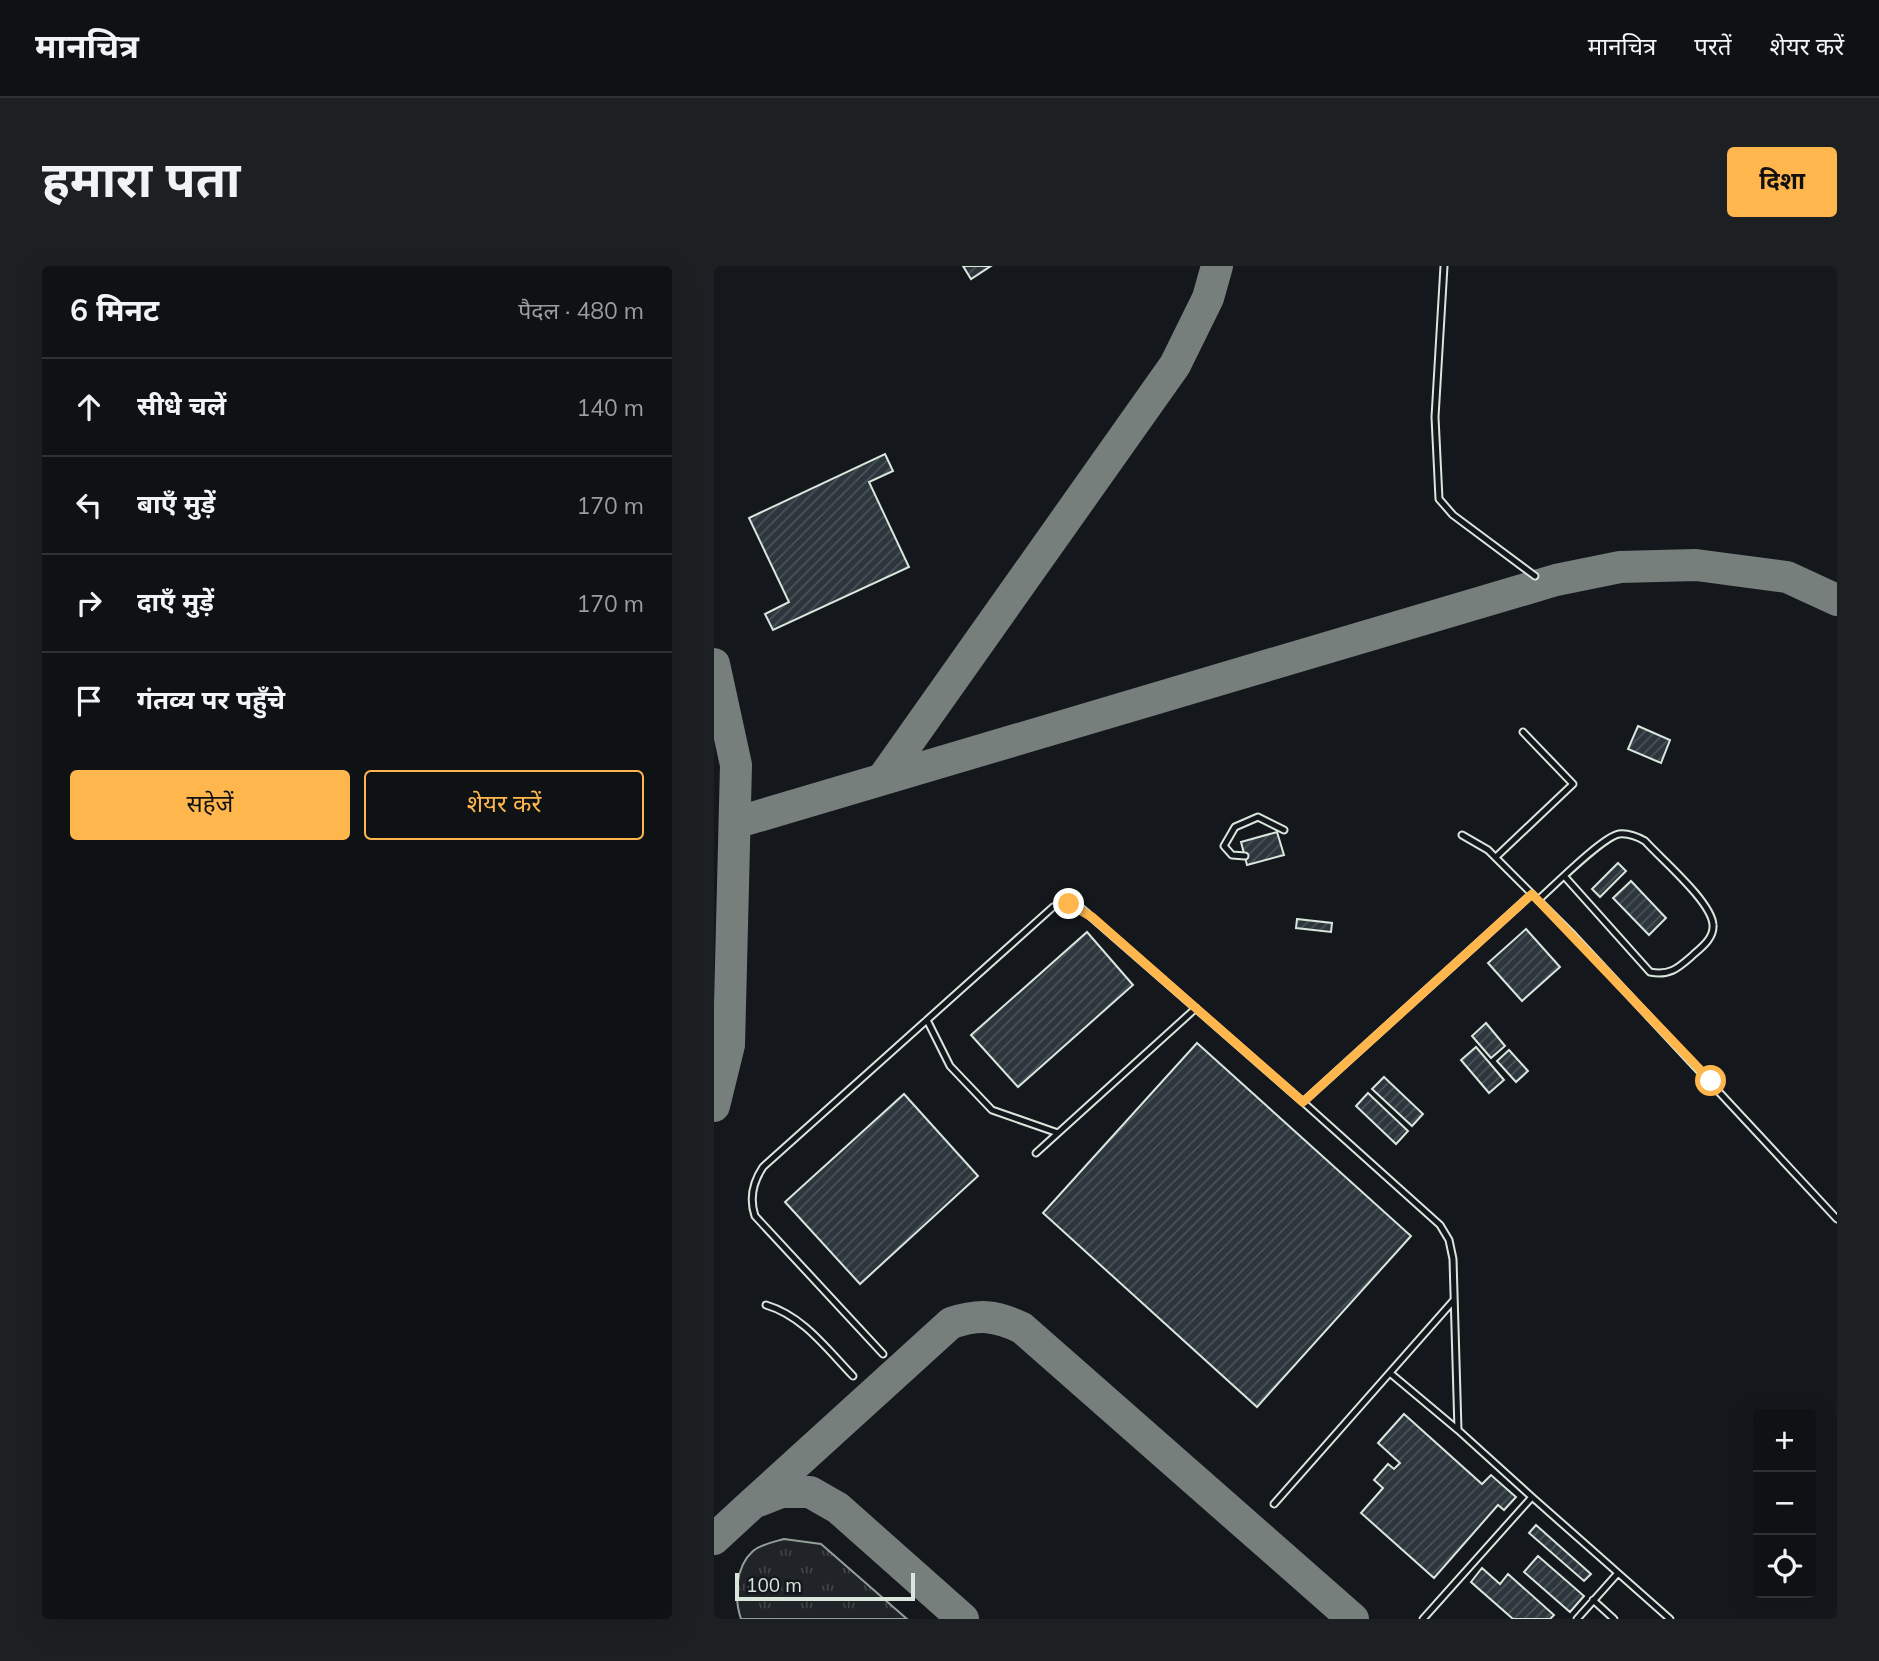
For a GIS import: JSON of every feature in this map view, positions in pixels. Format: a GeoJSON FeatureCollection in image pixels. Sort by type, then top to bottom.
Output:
{"type":"FeatureCollection","features":[{"type":"Feature","properties":{"kind":"lane"},"geometry":{"type":"LineString","coordinates":[[1444,266],[1435,417],[1439,499],[1453,515],[1535,576]]}},
{"type":"Feature","properties":{"kind":"lane"},"geometry":{"type":"LineString","coordinates":[[1496,858],[1573,784],[1524,733]]}},
{"type":"Feature","properties":{"kind":"lane"},"geometry":{"type":"LineString","coordinates":[[1245,856],[1232,855],[1224,846],[1235,827],[1258,817],[1284,830]]}},
{"type":"Feature","properties":{"kind":"lane"},"geometry":{"type":"LineString","coordinates":[[1538,900],[1605,841],[1619,834],[1636,836],[1645,841],[1710,911],[1713,926],[1709,941],[1676,971],[1664,975],[1650,972],[1565,877]]}},
{"type":"Feature","properties":{"kind":"lane"},"geometry":{"type":"LineString","coordinates":[[1462,835],[1496,858],[1538,900],[1702,1071],[1837,1219]]}},
{"type":"Feature","properties":{"kind":"lane"},"geometry":{"type":"LineString","coordinates":[[1303,1102],[1532,894]]}},
{"type":"Feature","properties":{"kind":"lane"},"geometry":{"type":"LineString","coordinates":[[883,1354],[755,1216],[751,1205],[756,1177],[763,1167],[1053,907],[1069,904],[1092,917],[1440,1225],[1449,1240],[1454,1300],[1458,1430]]}},
{"type":"Feature","properties":{"kind":"lane"},"geometry":{"type":"LineString","coordinates":[[1037,1153],[1196,1008]]}},
{"type":"Feature","properties":{"kind":"lane"},"geometry":{"type":"LineString","coordinates":[[927,1020],[950,1066],[992,1110],[1059,1133]]}},
{"type":"Feature","properties":{"kind":"lane"},"geometry":{"type":"LineString","coordinates":[[1274,1504],[1454,1300]]}},
{"type":"Feature","properties":{"kind":"lane"},"geometry":{"type":"LineString","coordinates":[[766,1305],[783,1310],[799,1320],[853,1376]]}},
{"type":"Feature","properties":{"kind":"lane"},"geometry":{"type":"LineString","coordinates":[[1390,1373],[1670,1619]]}},
{"type":"Feature","properties":{"kind":"lane"},"geometry":{"type":"LineString","coordinates":[[1423,1619],[1532,1497]]}},
{"type":"Feature","properties":{"kind":"lane"},"geometry":{"type":"LineString","coordinates":[[1577,1619],[1618,1573]]}},
{"type":"Feature","properties":{"kind":"lane"},"geometry":{"type":"LineString","coordinates":[[1593,1600],[1614,1619]]}},
{"type":"Feature","properties":{"kind":"green space"},"geometry":{"type":"Polygon","coordinates":[[[784,1539],[821,1544],[907,1619],[741,1619],[737,1592],[743,1565],[756,1549],[784,1539]]]}},
{"type":"Feature","properties":{"kind":"building"},"geometry":{"type":"Polygon","coordinates":[[[963,266],[991,266],[971,279],[963,266]]]}},
{"type":"Feature","properties":{"kind":"building"},"geometry":{"type":"Polygon","coordinates":[[[885,454],[893,471],[869,482],[909,567],[773,630],[765,614],[789,602],[749,518],[885,454]]]}},
{"type":"Feature","properties":{"kind":"building"},"geometry":{"type":"Polygon","coordinates":[[[1638,726],[1670,740],[1661,763],[1628,749],[1638,726]]]}},
{"type":"Feature","properties":{"kind":"building"},"geometry":{"type":"Polygon","coordinates":[[[1277,832],[1284,855],[1247,865],[1241,842],[1277,832]]]}},
{"type":"Feature","properties":{"kind":"building"},"geometry":{"type":"Polygon","coordinates":[[[1618,863],[1626,871],[1600,897],[1592,889],[1618,863]]]}},
{"type":"Feature","properties":{"kind":"building"},"geometry":{"type":"Polygon","coordinates":[[[1631,881],[1666,918],[1649,935],[1613,898],[1631,881]]]}},
{"type":"Feature","properties":{"kind":"building"},"geometry":{"type":"Polygon","coordinates":[[[1297,919],[1332,923],[1331,932],[1296,928],[1297,919]]]}},
{"type":"Feature","properties":{"kind":"building"},"geometry":{"type":"Polygon","coordinates":[[[1526,929],[1560,967],[1522,1001],[1488,963],[1526,929]]]}},
{"type":"Feature","properties":{"kind":"building"},"geometry":{"type":"Polygon","coordinates":[[[1087,932],[1133,985],[1018,1087],[971,1035],[1087,932]]]}},
{"type":"Feature","properties":{"kind":"building"},"geometry":{"type":"Polygon","coordinates":[[[1486,1023],[1505,1046],[1491,1058],[1472,1036],[1486,1023]]]}},
{"type":"Feature","properties":{"kind":"building"},"geometry":{"type":"Polygon","coordinates":[[[1197,1043],[1411,1236],[1257,1407],[1043,1213],[1197,1043]]]}},
{"type":"Feature","properties":{"kind":"building"},"geometry":{"type":"Polygon","coordinates":[[[1476,1047],[1504,1080],[1489,1093],[1461,1060],[1476,1047]]]}},
{"type":"Feature","properties":{"kind":"building"},"geometry":{"type":"Polygon","coordinates":[[[1509,1050],[1528,1071],[1516,1082],[1497,1061],[1509,1050]]]}},
{"type":"Feature","properties":{"kind":"building"},"geometry":{"type":"Polygon","coordinates":[[[1384,1077],[1423,1114],[1412,1126],[1372,1089],[1384,1077]]]}},
{"type":"Feature","properties":{"kind":"building"},"geometry":{"type":"Polygon","coordinates":[[[1368,1093],[1408,1131],[1396,1144],[1356,1106],[1368,1093]]]}},
{"type":"Feature","properties":{"kind":"building"},"geometry":{"type":"Polygon","coordinates":[[[904,1094],[978,1176],[860,1284],[785,1202],[904,1094]]]}},
{"type":"Feature","properties":{"kind":"building"},"geometry":{"type":"Polygon","coordinates":[[[1404,1414],[1482,1484],[1491,1475],[1516,1497],[1504,1510],[1498,1505],[1434,1578],[1361,1513],[1383,1488],[1374,1480],[1388,1464],[1394,1469],[1400,1463],[1378,1443],[1404,1414]]]}},
{"type":"Feature","properties":{"kind":"building"},"geometry":{"type":"Polygon","coordinates":[[[1536,1525],[1591,1574],[1584,1581],[1529,1533],[1536,1525]]]}},
{"type":"Feature","properties":{"kind":"building"},"geometry":{"type":"Polygon","coordinates":[[[1538,1556],[1584,1596],[1570,1612],[1524,1572],[1538,1556]]]}},
{"type":"Feature","properties":{"kind":"building"},"geometry":{"type":"Polygon","coordinates":[[[1482,1568],[1500,1584],[1508,1574],[1554,1615],[1550,1619],[1513,1619],[1471,1582],[1482,1568]]]}},
{"type":"Feature","properties":{"kind":"taxiway"},"geometry":{"type":"LineString","coordinates":[[883,778],[1175,365],[1208,298],[1217,266]]}},
{"type":"Feature","properties":{"kind":"taxiway"},"geometry":{"type":"LineString","coordinates":[[735,823],[1556,580],[1620,567],[1696,565],[1787,577],[1837,600]]}},
{"type":"Feature","properties":{"kind":"taxiway"},"geometry":{"type":"LineString","coordinates":[[714,664],[736,765],[729,1045],[714,1106]]}},
{"type":"Feature","properties":{"kind":"taxiway"},"geometry":{"type":"LineString","coordinates":[[753,1503],[951,1323],[970,1318],[995,1318],[1022,1328],[1353,1619]]}},
{"type":"Feature","properties":{"kind":"taxiway"},"geometry":{"type":"LineString","coordinates":[[714,1539],[753,1503],[781,1492],[810,1492],[838,1508],[963,1619]]}},
{"type":"Feature","properties":{"kind":"route"},"geometry":{"type":"LineString","coordinates":[[1069,904],[1081,908],[1092,917],[1303,1102],[1532,894],[1711,1081]]}}]}
